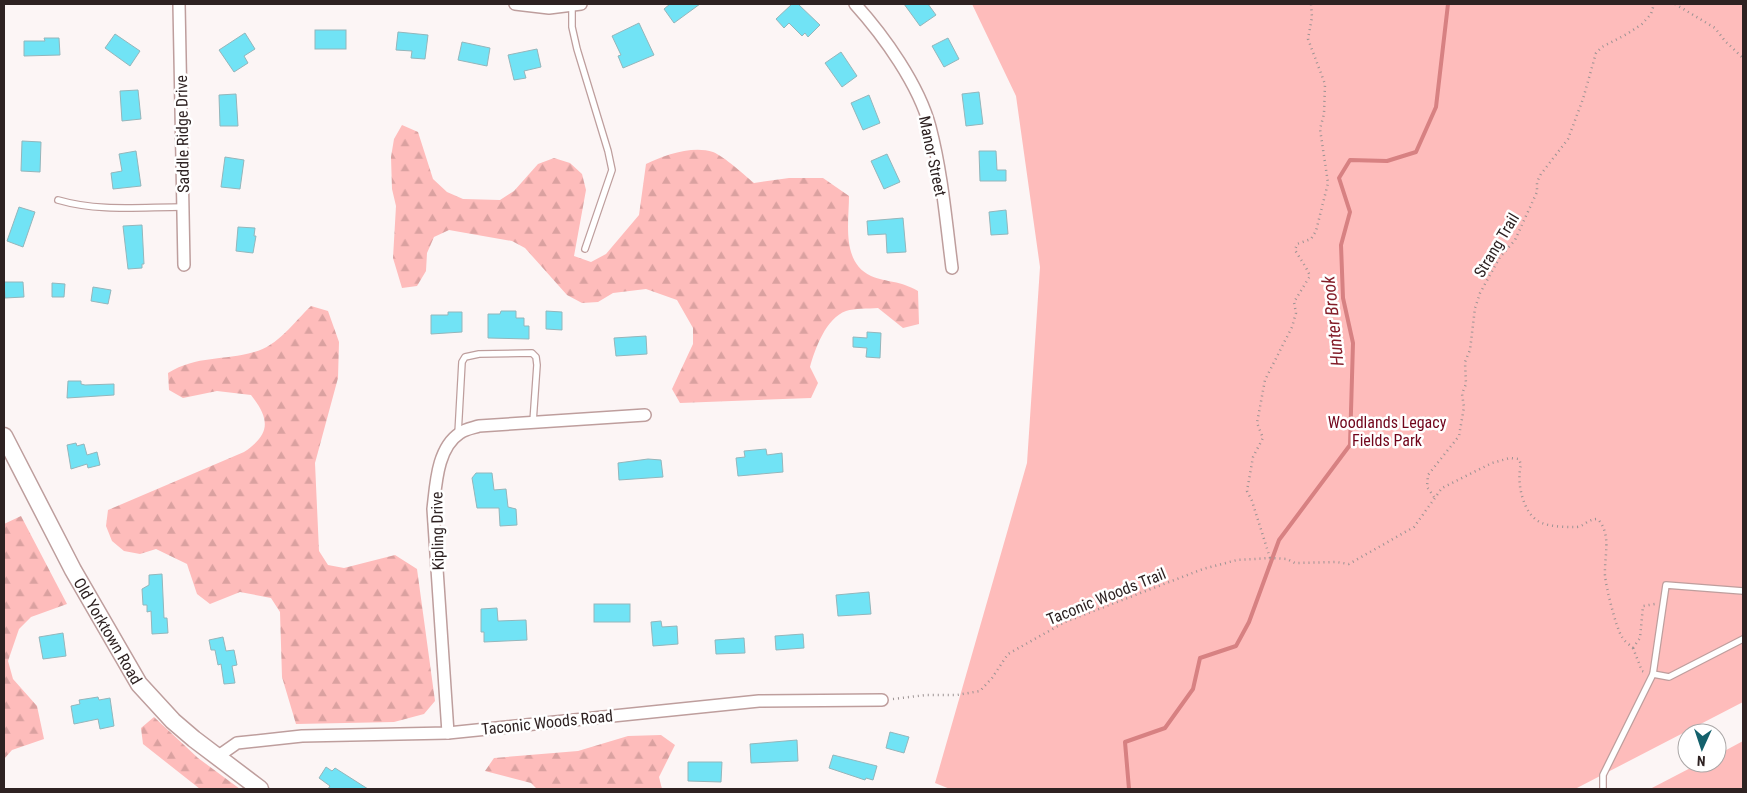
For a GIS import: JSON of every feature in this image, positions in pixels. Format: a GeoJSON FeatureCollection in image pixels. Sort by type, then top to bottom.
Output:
{"type":"FeatureCollection","features":[{"type":"Feature","properties":{"kind":"main road","name":"Old Yorktown Road"},"geometry":{"type":"LineString","coordinates":[[4,436],[73,570],[139,684],[173,721],[260,789]]}},
{"type":"Feature","properties":{"kind":"street","name":"Saddle Ridge Drive"},"geometry":{"type":"LineString","coordinates":[[178,4],[184,265]]}},
{"type":"Feature","properties":{"kind":"street"},"geometry":{"type":"LineString","coordinates":[[515,4],[549,8],[576,5]]}},
{"type":"Feature","properties":{"kind":"street","name":"Manor Street"},"geometry":{"type":"LineString","coordinates":[[855,4],[873,23],[916,91],[930,126],[938,167],[952,268]]}},
{"type":"Feature","properties":{"kind":"street"},"geometry":{"type":"LineString","coordinates":[[458,434],[479,426],[645,415]]}},
{"type":"Feature","properties":{"kind":"street","name":"Kipling Drive"},"geometry":{"type":"LineString","coordinates":[[448,733],[433,509],[436,477],[452,439],[458,434]]}},
{"type":"Feature","properties":{"kind":"street","name":"Taconic Woods Road"},"geometry":{"type":"LineString","coordinates":[[217,756],[237,743],[250,740],[302,736],[448,733],[759,701],[882,700]]}},
{"type":"Feature","properties":{"kind":"lane"},"geometry":{"type":"LineString","coordinates":[[576,5],[572,27],[576,49],[608,151],[612,170],[585,249]]}},
{"type":"Feature","properties":{"kind":"lane"},"geometry":{"type":"LineString","coordinates":[[58,200],[79,206],[100,208],[183,207]]}},
{"type":"Feature","properties":{"kind":"lane"},"geometry":{"type":"LineString","coordinates":[[458,434],[462,362],[465,357],[479,354],[532,353],[536,357],[534,422]]}},
{"type":"Feature","properties":{"kind":"lane"},"geometry":{"type":"LineString","coordinates":[[1603,789],[1603,775],[1653,674],[1666,585],[1743,591]]}},
{"type":"Feature","properties":{"kind":"lane"},"geometry":{"type":"LineString","coordinates":[[1653,674],[1669,677],[1743,639]]}},
{"type":"Feature","properties":{"kind":"path"},"geometry":{"type":"LineString","coordinates":[[1270,558],[1252,500],[1247,491],[1253,457],[1263,438],[1257,423],[1265,380],[1292,327],[1296,313],[1294,302],[1310,276],[1305,264],[1295,250],[1297,244],[1311,239],[1316,231],[1328,183],[1320,129],[1324,114],[1325,84],[1308,39],[1312,17],[1311,4]]}},
{"type":"Feature","properties":{"kind":"path","name":"Strang Trail"},"geometry":{"type":"LineString","coordinates":[[1434,497],[1427,487],[1428,475],[1459,436],[1464,407],[1462,394],[1466,384],[1466,362],[1470,350],[1475,308],[1480,293],[1500,257],[1515,240],[1537,192],[1537,182],[1541,174],[1568,139],[1583,99],[1596,53],[1602,47],[1642,24],[1650,14],[1654,4]]}},
{"type":"Feature","properties":{"kind":"path"},"geometry":{"type":"LineString","coordinates":[[1675,4],[1716,28],[1725,41],[1743,58]]}},
{"type":"Feature","properties":{"kind":"path","name":"Taconic Woods Trail"},"geometry":{"type":"LineString","coordinates":[[882,700],[926,695],[957,695],[980,691],[992,678],[1008,654],[1065,622],[1203,569],[1237,560],[1270,558],[1295,563],[1336,562],[1349,564],[1414,527],[1442,488],[1492,463],[1510,458],[1519,459],[1522,465],[1518,476],[1520,491],[1526,507],[1540,523],[1564,527],[1580,526],[1590,519],[1598,519],[1603,526],[1607,540],[1606,576],[1612,604],[1622,637],[1633,648]]}},
{"type":"Feature","properties":{"kind":"path"},"geometry":{"type":"LineString","coordinates":[[1653,674],[1642,671],[1633,648],[1640,638],[1644,606],[1647,604],[1663,604]]}},
{"type":"Feature","properties":{"kind":"green space","name":"Woodlands Legacy Fields Park"},"geometry":{"type":"Polygon","coordinates":[[[972,4],[1743,4],[1743,702],[1702,723],[1677,723],[1677,736],[1575,789],[950,789],[935,783],[1027,463],[1040,267],[1016,96],[972,4]]]}},
{"type":"Feature","properties":{"kind":"green space"},"geometry":{"type":"Polygon","coordinates":[[[402,125],[418,132],[433,179],[447,192],[463,199],[500,200],[514,191],[538,164],[554,158],[570,163],[582,174],[586,190],[574,256],[591,262],[606,254],[639,215],[646,164],[661,157],[688,150],[713,152],[754,183],[789,178],[823,178],[849,196],[849,240],[855,261],[861,270],[871,276],[905,285],[918,291],[919,324],[903,328],[878,308],[850,310],[839,315],[822,335],[812,360],[810,367],[818,383],[811,398],[680,403],[672,389],[693,344],[693,328],[677,300],[646,289],[613,293],[598,302],[582,303],[567,295],[525,248],[512,241],[449,230],[434,237],[427,253],[426,271],[417,286],[402,288],[393,258],[396,206],[392,189],[391,157],[394,139],[402,125]]]}},
{"type":"Feature","properties":{"kind":"green space"},"geometry":{"type":"Polygon","coordinates":[[[311,306],[328,311],[339,342],[338,378],[315,463],[319,551],[328,565],[344,568],[395,555],[417,569],[435,701],[424,714],[394,722],[296,724],[282,677],[280,612],[271,598],[240,592],[210,604],[197,594],[187,564],[156,549],[140,554],[124,551],[112,541],[106,526],[108,510],[244,452],[259,439],[263,432],[265,426],[262,412],[251,395],[217,391],[183,398],[169,390],[168,373],[189,363],[243,355],[263,349],[285,333],[311,306]]]}},
{"type":"Feature","properties":{"kind":"green space"},"geometry":{"type":"Polygon","coordinates":[[[21,516],[67,604],[31,617],[19,629],[8,661],[13,679],[37,706],[44,739],[12,750],[4,759],[4,524],[21,516]]]}},
{"type":"Feature","properties":{"kind":"green space"},"geometry":{"type":"Polygon","coordinates":[[[154,717],[198,758],[240,789],[200,789],[143,744],[141,728],[154,717]]]}},
{"type":"Feature","properties":{"kind":"green space"},"geometry":{"type":"Polygon","coordinates":[[[661,735],[675,745],[659,777],[662,789],[537,789],[531,783],[485,771],[494,758],[578,751],[628,736],[661,735]]]}},
{"type":"Feature","properties":{"kind":"green space"},"geometry":{"type":"Polygon","coordinates":[[[1743,741],[1743,789],[1650,789],[1681,773],[1727,773],[1727,750],[1743,741]]]}},
{"type":"Feature","properties":{"kind":"building"},"geometry":{"type":"Polygon","coordinates":[[[670,4],[700,4],[674,23],[664,9],[670,4]]]}},
{"type":"Feature","properties":{"kind":"building"},"geometry":{"type":"Polygon","coordinates":[[[792,4],[798,4],[820,25],[808,37],[805,33],[802,36],[789,23],[784,28],[776,19],[792,4]]]}},
{"type":"Feature","properties":{"kind":"building"},"geometry":{"type":"Polygon","coordinates":[[[904,4],[928,4],[936,15],[920,26],[904,4]]]}},
{"type":"Feature","properties":{"kind":"building"},"geometry":{"type":"Polygon","coordinates":[[[639,23],[654,55],[623,68],[618,56],[621,55],[612,36],[639,23]]]}},
{"type":"Feature","properties":{"kind":"building"},"geometry":{"type":"Polygon","coordinates":[[[315,30],[346,30],[346,49],[315,49],[315,30]]]}},
{"type":"Feature","properties":{"kind":"building"},"geometry":{"type":"Polygon","coordinates":[[[398,32],[428,35],[425,59],[411,58],[412,51],[396,50],[398,32]]]}},
{"type":"Feature","properties":{"kind":"building"},"geometry":{"type":"Polygon","coordinates":[[[245,33],[255,49],[244,56],[248,63],[234,72],[219,50],[245,33]]]}},
{"type":"Feature","properties":{"kind":"building"},"geometry":{"type":"Polygon","coordinates":[[[115,34],[140,51],[130,66],[105,48],[115,34]]]}},
{"type":"Feature","properties":{"kind":"building"},"geometry":{"type":"Polygon","coordinates":[[[44,38],[59,38],[60,55],[24,56],[24,41],[45,41],[44,38]]]}},
{"type":"Feature","properties":{"kind":"building"},"geometry":{"type":"Polygon","coordinates":[[[948,38],[959,59],[944,67],[932,46],[948,38]]]}},
{"type":"Feature","properties":{"kind":"building"},"geometry":{"type":"Polygon","coordinates":[[[462,42],[490,48],[487,66],[458,60],[462,42]]]}},
{"type":"Feature","properties":{"kind":"building"},"geometry":{"type":"Polygon","coordinates":[[[537,49],[541,67],[524,71],[526,78],[514,80],[508,55],[537,49]]]}},
{"type":"Feature","properties":{"kind":"building"},"geometry":{"type":"Polygon","coordinates":[[[841,52],[857,76],[842,87],[825,63],[841,52]]]}},
{"type":"Feature","properties":{"kind":"building"},"geometry":{"type":"Polygon","coordinates":[[[138,90],[141,119],[122,121],[120,91],[138,90]]]}},
{"type":"Feature","properties":{"kind":"building"},"geometry":{"type":"Polygon","coordinates":[[[979,92],[983,124],[966,126],[962,94],[979,92]]]}},
{"type":"Feature","properties":{"kind":"building"},"geometry":{"type":"Polygon","coordinates":[[[236,94],[238,126],[220,126],[219,95],[236,94]]]}},
{"type":"Feature","properties":{"kind":"building"},"geometry":{"type":"Polygon","coordinates":[[[869,95],[880,123],[863,130],[851,103],[869,95]]]}},
{"type":"Feature","properties":{"kind":"building"},"geometry":{"type":"Polygon","coordinates":[[[22,141],[41,142],[40,172],[21,171],[22,141]]]}},
{"type":"Feature","properties":{"kind":"building"},"geometry":{"type":"Polygon","coordinates":[[[136,151],[141,186],[113,189],[111,173],[122,171],[119,154],[136,151]]]}},
{"type":"Feature","properties":{"kind":"building"},"geometry":{"type":"Polygon","coordinates":[[[979,151],[996,151],[997,170],[1006,170],[1006,181],[980,181],[979,151]]]}},
{"type":"Feature","properties":{"kind":"building"},"geometry":{"type":"Polygon","coordinates":[[[887,154],[900,182],[884,189],[871,161],[887,154]]]}},
{"type":"Feature","properties":{"kind":"building"},"geometry":{"type":"Polygon","coordinates":[[[225,157],[244,160],[240,189],[221,187],[225,157]]]}},
{"type":"Feature","properties":{"kind":"building"},"geometry":{"type":"Polygon","coordinates":[[[19,207],[35,212],[23,247],[7,241],[19,207]]]}},
{"type":"Feature","properties":{"kind":"building"},"geometry":{"type":"Polygon","coordinates":[[[1006,210],[1008,234],[991,235],[989,212],[1006,210]]]}},
{"type":"Feature","properties":{"kind":"building"},"geometry":{"type":"Polygon","coordinates":[[[903,218],[906,252],[887,253],[886,234],[868,235],[867,221],[903,218]]]}},
{"type":"Feature","properties":{"kind":"building"},"geometry":{"type":"Polygon","coordinates":[[[142,225],[144,264],[142,264],[142,268],[128,269],[123,226],[142,225]]]}},
{"type":"Feature","properties":{"kind":"building"},"geometry":{"type":"Polygon","coordinates":[[[238,227],[255,228],[254,236],[256,236],[253,253],[236,251],[238,227]]]}},
{"type":"Feature","properties":{"kind":"building"},"geometry":{"type":"Polygon","coordinates":[[[4,282],[23,282],[24,297],[5,298],[4,282]]]}},
{"type":"Feature","properties":{"kind":"building"},"geometry":{"type":"Polygon","coordinates":[[[52,283],[65,284],[64,297],[52,297],[52,283]]]}},
{"type":"Feature","properties":{"kind":"building"},"geometry":{"type":"Polygon","coordinates":[[[93,287],[111,290],[108,304],[91,301],[93,287]]]}},
{"type":"Feature","properties":{"kind":"building"},"geometry":{"type":"Polygon","coordinates":[[[501,311],[516,311],[516,318],[524,318],[524,326],[529,326],[529,339],[488,338],[488,314],[500,314],[501,311]]]}},
{"type":"Feature","properties":{"kind":"building"},"geometry":{"type":"Polygon","coordinates":[[[546,311],[562,312],[562,330],[546,329],[546,311]]]}},
{"type":"Feature","properties":{"kind":"building"},"geometry":{"type":"Polygon","coordinates":[[[448,312],[462,312],[462,332],[431,334],[431,315],[448,315],[448,312]]]}},
{"type":"Feature","properties":{"kind":"building"},"geometry":{"type":"Polygon","coordinates":[[[867,332],[881,333],[880,358],[866,357],[867,348],[853,347],[853,337],[867,338],[867,332]]]}},
{"type":"Feature","properties":{"kind":"building"},"geometry":{"type":"Polygon","coordinates":[[[646,336],[647,354],[616,356],[614,338],[646,336]]]}},
{"type":"Feature","properties":{"kind":"building"},"geometry":{"type":"Polygon","coordinates":[[[68,381],[81,381],[81,384],[85,385],[114,384],[114,395],[67,398],[68,381]]]}},
{"type":"Feature","properties":{"kind":"building"},"geometry":{"type":"Polygon","coordinates":[[[76,443],[77,446],[84,444],[87,455],[97,452],[100,465],[88,468],[87,464],[71,469],[67,445],[76,443]]]}},
{"type":"Feature","properties":{"kind":"building"},"geometry":{"type":"Polygon","coordinates":[[[766,449],[767,455],[782,453],[783,472],[738,476],[736,458],[745,457],[744,451],[766,449]]]}},
{"type":"Feature","properties":{"kind":"building"},"geometry":{"type":"Polygon","coordinates":[[[648,459],[661,460],[663,477],[619,480],[618,463],[648,459]]]}},
{"type":"Feature","properties":{"kind":"building"},"geometry":{"type":"Polygon","coordinates":[[[476,473],[492,473],[494,490],[506,489],[508,507],[516,509],[517,525],[500,526],[499,508],[477,508],[472,478],[476,473]]]}},
{"type":"Feature","properties":{"kind":"building"},"geometry":{"type":"Polygon","coordinates":[[[162,574],[164,618],[167,618],[168,633],[152,634],[151,611],[147,612],[147,605],[143,605],[142,589],[149,585],[149,575],[162,574]]]}},
{"type":"Feature","properties":{"kind":"building"},"geometry":{"type":"Polygon","coordinates":[[[869,592],[871,614],[838,616],[836,595],[869,592]]]}},
{"type":"Feature","properties":{"kind":"building"},"geometry":{"type":"Polygon","coordinates":[[[594,604],[630,604],[630,622],[594,622],[594,604]]]}},
{"type":"Feature","properties":{"kind":"building"},"geometry":{"type":"Polygon","coordinates":[[[497,608],[498,621],[526,620],[527,640],[484,642],[484,632],[481,632],[481,609],[497,608]]]}},
{"type":"Feature","properties":{"kind":"building"},"geometry":{"type":"Polygon","coordinates":[[[661,621],[662,627],[677,626],[678,644],[653,646],[651,622],[661,621]]]}},
{"type":"Feature","properties":{"kind":"building"},"geometry":{"type":"Polygon","coordinates":[[[63,633],[66,656],[43,659],[39,637],[63,633]]]}},
{"type":"Feature","properties":{"kind":"building"},"geometry":{"type":"Polygon","coordinates":[[[803,634],[804,648],[776,650],[775,636],[803,634]]]}},
{"type":"Feature","properties":{"kind":"building"},"geometry":{"type":"Polygon","coordinates":[[[223,637],[226,651],[234,650],[237,665],[232,666],[235,683],[224,684],[221,664],[218,665],[215,650],[211,650],[209,640],[223,637]]]}},
{"type":"Feature","properties":{"kind":"building"},"geometry":{"type":"Polygon","coordinates":[[[744,638],[745,653],[716,654],[715,640],[744,638]]]}},
{"type":"Feature","properties":{"kind":"building"},"geometry":{"type":"Polygon","coordinates":[[[98,697],[99,700],[110,698],[114,726],[100,729],[98,719],[74,724],[71,706],[80,704],[79,700],[98,697]]]}},
{"type":"Feature","properties":{"kind":"building"},"geometry":{"type":"Polygon","coordinates":[[[890,732],[909,737],[904,753],[886,748],[890,732]]]}},
{"type":"Feature","properties":{"kind":"building"},"geometry":{"type":"Polygon","coordinates":[[[797,740],[798,761],[751,763],[750,744],[797,740]]]}},
{"type":"Feature","properties":{"kind":"building"},"geometry":{"type":"Polygon","coordinates":[[[833,755],[877,766],[873,780],[866,778],[865,780],[829,768],[833,755]]]}},
{"type":"Feature","properties":{"kind":"building"},"geometry":{"type":"Polygon","coordinates":[[[688,762],[722,762],[721,782],[688,781],[688,762]]]}},
{"type":"Feature","properties":{"kind":"building"},"geometry":{"type":"Polygon","coordinates":[[[326,767],[332,771],[335,768],[368,789],[328,789],[330,786],[319,778],[326,767]]]}},
{"type":"Feature","properties":{"kind":"waterway","name":"Hunter Brook"},"geometry":{"type":"LineString","coordinates":[[1129,789],[1125,742],[1165,728],[1193,689],[1200,658],[1236,646],[1249,622],[1279,540],[1350,445],[1353,343],[1343,298],[1341,245],[1350,212],[1339,178],[1350,160],[1387,161],[1416,152],[1436,107],[1448,4]]}}]}
